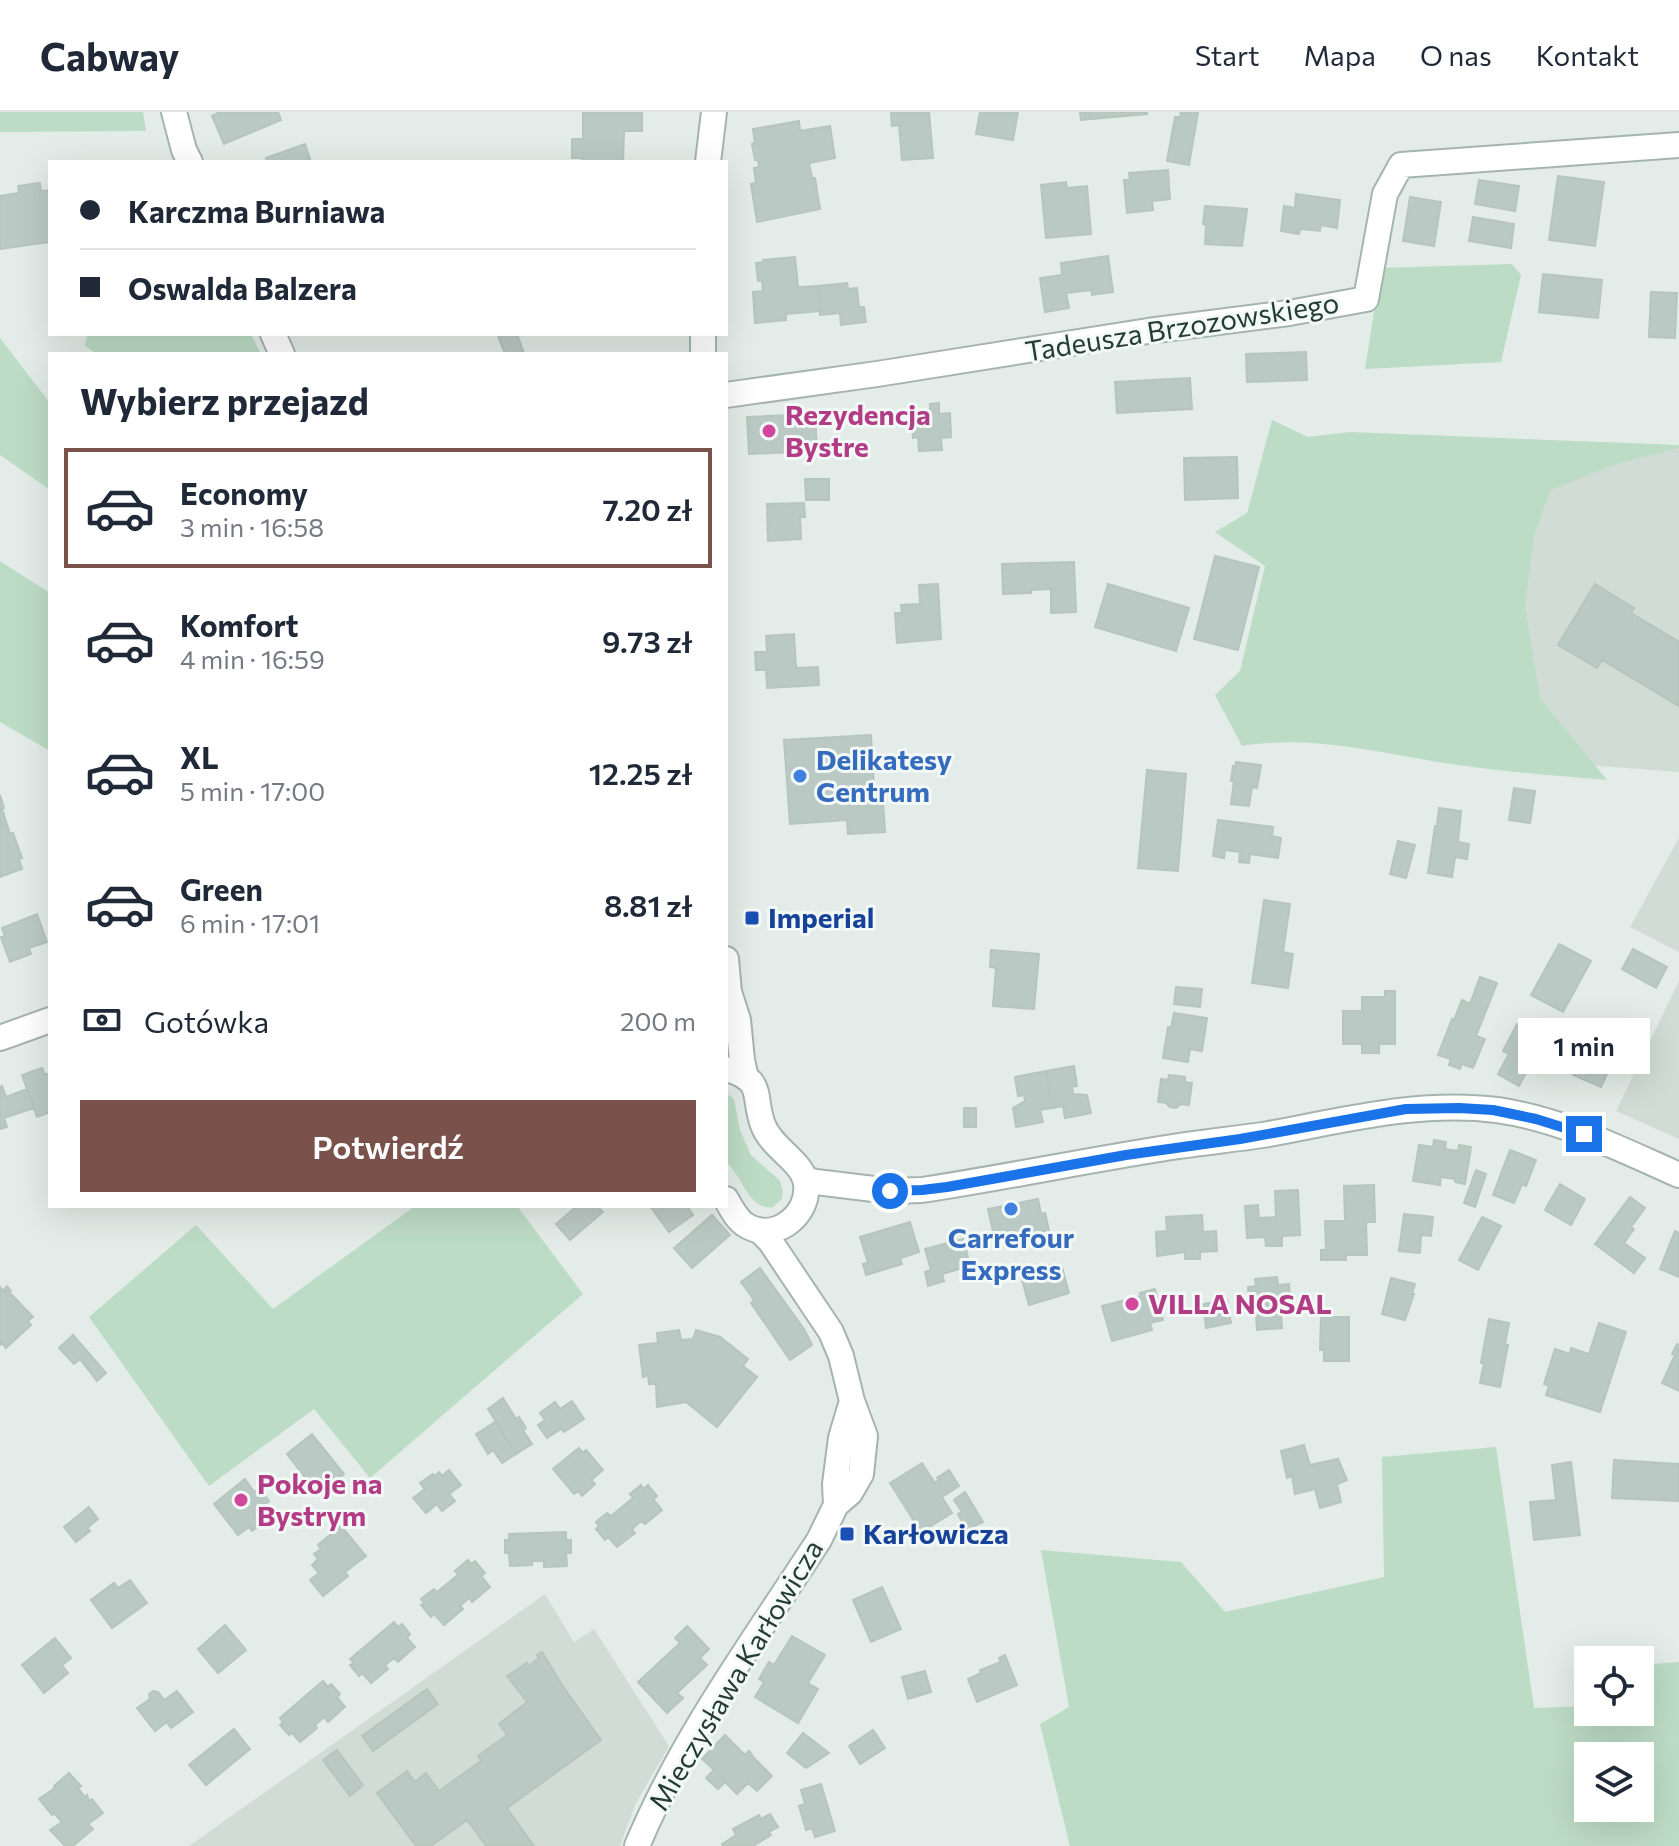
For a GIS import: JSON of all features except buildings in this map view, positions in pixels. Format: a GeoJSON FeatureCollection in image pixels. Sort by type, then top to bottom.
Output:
{"type":"FeatureCollection","features":[{"type":"Feature","properties":{"kind":"street"},"geometry":{"type":"LineString","coordinates":[[174,112],[189,160]]}},
{"type":"Feature","properties":{"kind":"street"},"geometry":{"type":"LineString","coordinates":[[708,160],[714,112]]}},
{"type":"Feature","properties":{"kind":"street","name":"Tadeusza Brzozowskiego"},"geometry":{"type":"LineString","coordinates":[[728,395],[1148,331],[1289,313],[1366,299],[1385,194],[1401,165],[1679,145]]}},
{"type":"Feature","properties":{"kind":"street"},"geometry":{"type":"LineString","coordinates":[[728,978],[730,997],[738,1020],[742,1060],[736,1074],[751,1082],[757,1092],[766,1133],[776,1147],[799,1168],[805,1179],[816,1182],[890,1191],[922,1190],[1387,1112],[1441,1108],[1493,1110],[1536,1119],[1584,1134],[1679,1175]]}},
{"type":"Feature","properties":{"kind":"street"},"geometry":{"type":"LineString","coordinates":[[728,1012],[730,997]]}},
{"type":"Feature","properties":{"kind":"street"},"geometry":{"type":"LineString","coordinates":[[0,1038],[48,1021]]}},
{"type":"Feature","properties":{"kind":"street","name":"Mieczysława Karłowicza"},"geometry":{"type":"LineString","coordinates":[[805,1179],[806,1191],[796,1214],[796,1259],[811,1299]]}},
{"type":"Feature","properties":{"kind":"street"},"geometry":{"type":"LineString","coordinates":[[759,1230],[776,1229],[796,1214],[890,1191]]}},
{"type":"Feature","properties":{"kind":"street","name":"Mieczysława Karłowicza"},"geometry":{"type":"LineString","coordinates":[[637,1846],[668,1777],[696,1729],[819,1540],[836,1505],[835,1484],[841,1438],[852,1401],[841,1356],[811,1299],[770,1241],[759,1230],[741,1222],[728,1202]]}},
{"type":"Feature","properties":{"kind":"shaded area"},"geometry":{"type":"Polygon","coordinates":[[[1679,446],[1679,772],[1373,749],[1542,449],[1679,446]]]}},
{"type":"Feature","properties":{"kind":"shaded area"},"geometry":{"type":"Polygon","coordinates":[[[1679,838],[1679,952],[1630,927],[1679,838]]]}},
{"type":"Feature","properties":{"kind":"shaded area"},"geometry":{"type":"Polygon","coordinates":[[[1679,981],[1679,1139],[1616,1111],[1679,981]]]}},
{"type":"Feature","properties":{"kind":"shaded area"},"geometry":{"type":"Polygon","coordinates":[[[545,1594],[574,1642],[594,1629],[669,1746],[635,1805],[620,1846],[189,1846],[545,1594]]]}},
{"type":"Feature","properties":{"kind":"green space"},"geometry":{"type":"Polygon","coordinates":[[[0,112],[143,112],[146,131],[0,132],[0,112]]]}},
{"type":"Feature","properties":{"kind":"green space"},"geometry":{"type":"Polygon","coordinates":[[[1512,264],[1521,275],[1501,362],[1365,369],[1381,268],[1512,264]]]}},
{"type":"Feature","properties":{"kind":"green space"},"geometry":{"type":"Polygon","coordinates":[[[87,336],[252,336],[260,352],[94,352],[85,346],[87,336]]]}},
{"type":"Feature","properties":{"kind":"green space"},"geometry":{"type":"Polygon","coordinates":[[[0,338],[48,400],[48,489],[0,455],[0,338]]]}},
{"type":"Feature","properties":{"kind":"green space"},"geometry":{"type":"Polygon","coordinates":[[[1272,420],[1308,437],[1350,432],[1679,445],[1679,448],[1613,465],[1551,490],[1534,536],[1525,607],[1540,698],[1607,780],[1490,769],[1329,745],[1271,743],[1242,746],[1215,695],[1240,671],[1265,566],[1215,532],[1247,513],[1272,420]]]}},
{"type":"Feature","properties":{"kind":"green space"},"geometry":{"type":"Polygon","coordinates":[[[0,561],[48,592],[48,750],[0,722],[0,561]]]}},
{"type":"Feature","properties":{"kind":"green space"},"geometry":{"type":"Polygon","coordinates":[[[728,1094],[734,1099],[740,1130],[751,1155],[780,1181],[782,1199],[773,1207],[758,1204],[728,1164],[728,1094]]]}},
{"type":"Feature","properties":{"kind":"green space"},"geometry":{"type":"Polygon","coordinates":[[[412,1208],[518,1208],[583,1294],[370,1478],[314,1409],[209,1486],[89,1317],[196,1225],[273,1309],[412,1208]]]}},
{"type":"Feature","properties":{"kind":"green space"},"geometry":{"type":"Polygon","coordinates":[[[1496,1447],[1534,1708],[1574,1707],[1574,1726],[1654,1726],[1654,1664],[1679,1662],[1679,1846],[1070,1846],[1040,1724],[1069,1707],[1041,1550],[1181,1562],[1225,1612],[1384,1577],[1382,1457],[1496,1447]]]}},
{"type":"Feature","properties":{"kind":"place","name":"Rezydencja Bystre"},"geometry":{"type":"Point","coordinates":[769,431]}},
{"type":"Feature","properties":{"kind":"place","name":"Delikatesy Centrum"},"geometry":{"type":"Point","coordinates":[800,776]}},
{"type":"Feature","properties":{"kind":"place","name":"Imperial"},"geometry":{"type":"Point","coordinates":[752,918]}},
{"type":"Feature","properties":{"kind":"place","name":"Carrefour Express"},"geometry":{"type":"Point","coordinates":[1011,1209]}},
{"type":"Feature","properties":{"kind":"place","name":"VILLA NOSAL"},"geometry":{"type":"Point","coordinates":[1132,1304]}},
{"type":"Feature","properties":{"kind":"place","name":"Pokoje na Bystrym"},"geometry":{"type":"Point","coordinates":[241,1500]}},
{"type":"Feature","properties":{"kind":"place","name":"Karłowicza"},"geometry":{"type":"Point","coordinates":[847,1534]}},
{"type":"Feature","properties":{"kind":"route"},"geometry":{"type":"LineString","coordinates":[[890,1191],[947,1187],[1406,1109],[1493,1110],[1584,1134]]}}]}
